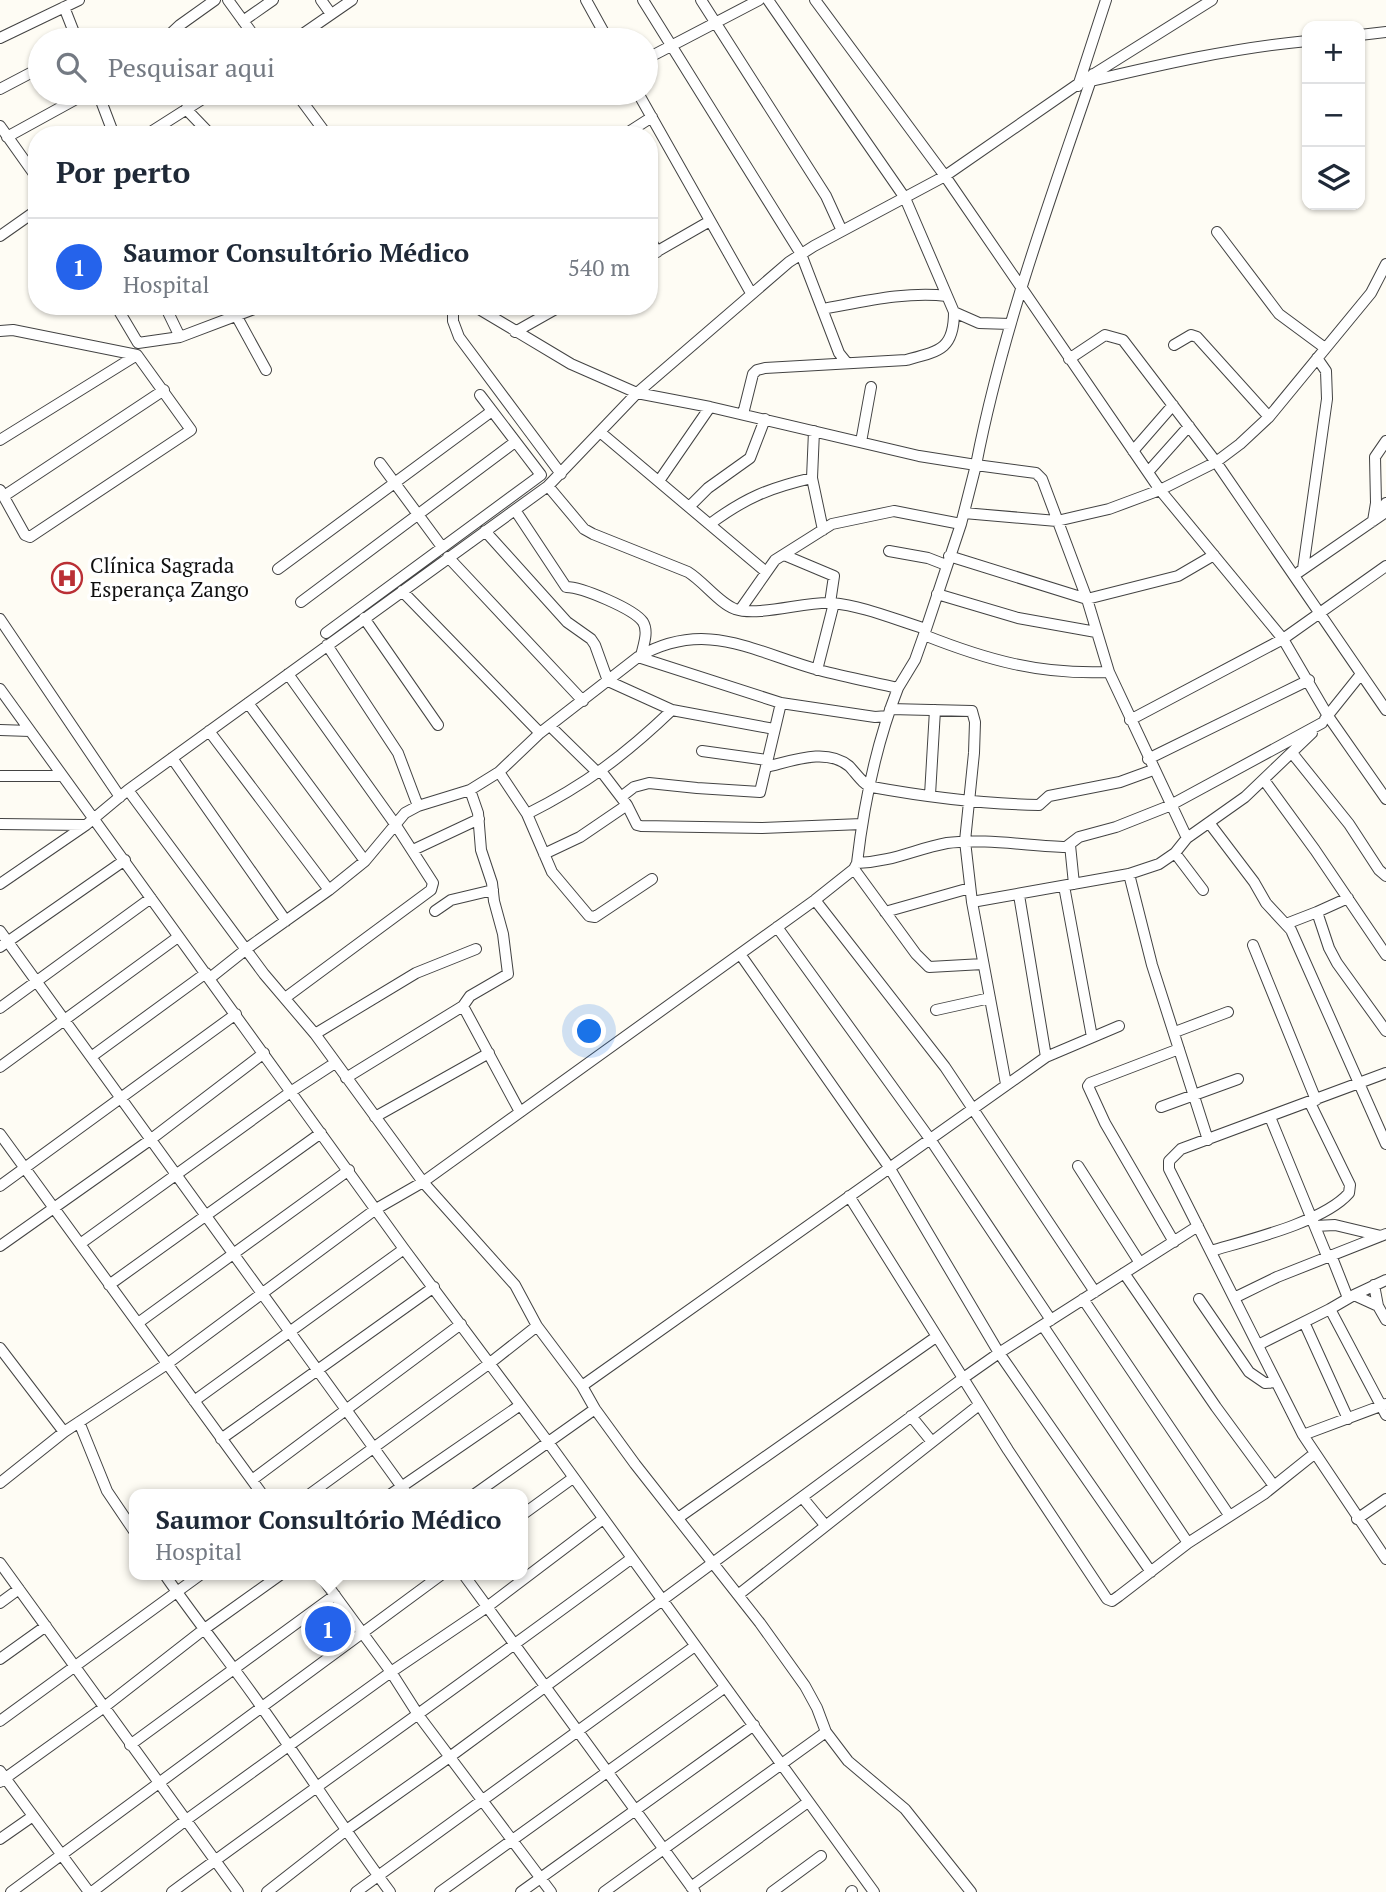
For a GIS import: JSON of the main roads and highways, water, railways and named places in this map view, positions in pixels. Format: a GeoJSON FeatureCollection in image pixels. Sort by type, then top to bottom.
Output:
{"type":"FeatureCollection","features":[{"type":"Feature","properties":{"kind":"place","name":"Clínica Sagrada Esperança Zango"},"geometry":{"type":"Point","coordinates":[67,578]}},
{"type":"Feature","properties":{"kind":"place","name":"Saumor Consultório Médico"},"geometry":{"type":"Point","coordinates":[328,1629]}}]}
